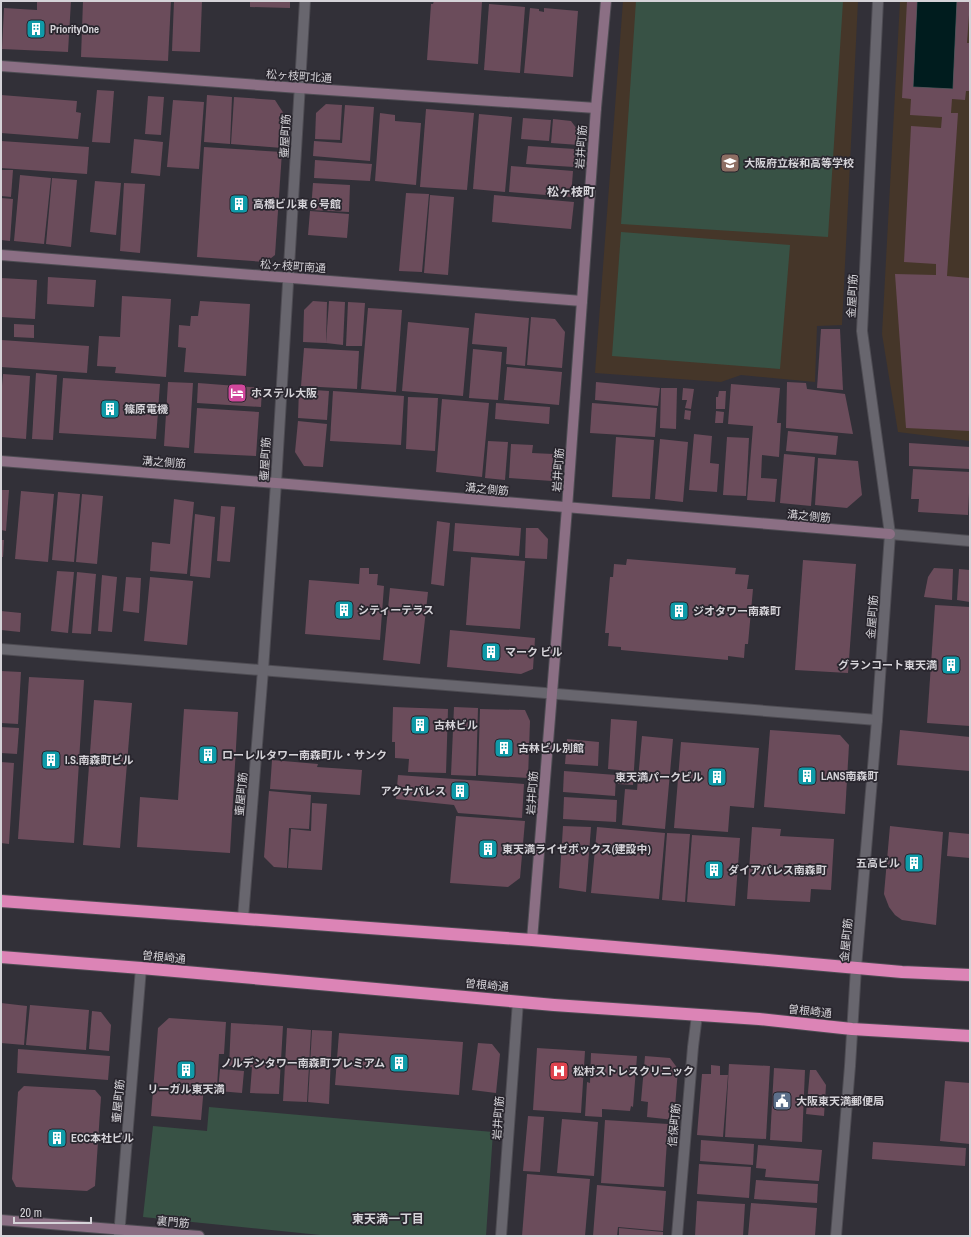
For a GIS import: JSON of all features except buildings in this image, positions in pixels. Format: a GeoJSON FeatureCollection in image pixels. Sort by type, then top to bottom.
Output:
{"type":"FeatureCollection","features":[{"type":"Feature","properties":{"kind":"highway"},"geometry":{"type":"LineString","coordinates":[[1,900],[532,940],[902,972],[970,976]]}},
{"type":"Feature","properties":{"kind":"highway","name":"曽根崎通"},"geometry":{"type":"LineString","coordinates":[[1,958],[141,968],[518,1001],[759,1019],[852,1029],[970,1036]]}},
{"type":"Feature","properties":{"kind":"street","name":"壷屋町筋"},"geometry":{"type":"LineString","coordinates":[[243,918],[276,483],[305,1]]}},
{"type":"Feature","properties":{"kind":"street","name":"岩井町筋"},"geometry":{"type":"LineString","coordinates":[[532,940],[567,508],[596,108],[606,1]]}},
{"type":"Feature","properties":{"kind":"street","name":"金屋町筋"},"geometry":{"type":"LineString","coordinates":[[836,1236],[850,1066],[856,968],[877,720],[890,534],[862,331],[878,1]]}},
{"type":"Feature","properties":{"kind":"street","name":"松ヶ枝町北通"},"geometry":{"type":"LineString","coordinates":[[1,66],[596,108]]}},
{"type":"Feature","properties":{"kind":"street","name":"松ヶ枝町南通"},"geometry":{"type":"LineString","coordinates":[[1,255],[582,301]]}},
{"type":"Feature","properties":{"kind":"street","name":"溝之側筋"},"geometry":{"type":"LineString","coordinates":[[1,461],[970,541]]}},
{"type":"Feature","properties":{"kind":"street"},"geometry":{"type":"LineString","coordinates":[[1,649],[877,720]]}},
{"type":"Feature","properties":{"kind":"street","name":"壷屋町筋"},"geometry":{"type":"LineString","coordinates":[[119,1233],[141,968]]}},
{"type":"Feature","properties":{"kind":"street","name":"岩井町筋"},"geometry":{"type":"LineString","coordinates":[[501,1236],[518,1001]]}},
{"type":"Feature","properties":{"kind":"street","name":"信保町筋"},"geometry":{"type":"LineString","coordinates":[[677,1236],[692,1047],[697,1015]]}},
{"type":"Feature","properties":{"kind":"street","name":"裏門筋"},"geometry":{"type":"LineString","coordinates":[[1,1220],[119,1233],[199,1236]]}},
{"type":"Feature","properties":{"kind":"shaded area","name":"大阪府立桜和高等学校"},"geometry":{"type":"Polygon","coordinates":[[[623,1],[858,1],[842,325],[817,326],[815,382],[741,375],[721,382],[595,373],[623,1]]]}},
{"type":"Feature","properties":{"kind":"shaded area"},"geometry":{"type":"Polygon","coordinates":[[[636,1],[843,1],[828,237],[621,224],[636,1]]]}},
{"type":"Feature","properties":{"kind":"shaded area"},"geometry":{"type":"Polygon","coordinates":[[[900,1],[970,1],[970,441],[898,432],[882,334],[900,1]]]}},
{"type":"Feature","properties":{"kind":"shaded area"},"geometry":{"type":"Polygon","coordinates":[[[917,1],[957,1],[953,89],[913,87],[917,1]]]}},
{"type":"Feature","properties":{"kind":"shaded area"},"geometry":{"type":"Polygon","coordinates":[[[621,232],[790,245],[780,369],[612,356],[621,232]]]}},
{"type":"Feature","properties":{"kind":"shaded area"},"geometry":{"type":"Polygon","coordinates":[[[209,1107],[493,1132],[486,1236],[330,1236],[143,1217],[153,1126],[207,1131],[209,1107]]]}},
{"type":"Feature","properties":{"kind":"place","name":"PriorityOne"},"geometry":{"type":"Point","coordinates":[36,29]}},
{"type":"Feature","properties":{"kind":"place","name":"大阪府立桜和高等学校"},"geometry":{"type":"Point","coordinates":[730,163]}},
{"type":"Feature","properties":{"kind":"place","name":"高橋ビル東６号館"},"geometry":{"type":"Point","coordinates":[239,204]}},
{"type":"Feature","properties":{"kind":"place","name":"ホステル大阪"},"geometry":{"type":"Point","coordinates":[237,393]}},
{"type":"Feature","properties":{"kind":"place","name":"篠原電機"},"geometry":{"type":"Point","coordinates":[110,409]}},
{"type":"Feature","properties":{"kind":"place","name":"シティーテラス"},"geometry":{"type":"Point","coordinates":[344,610]}},
{"type":"Feature","properties":{"kind":"place","name":"ジオタワー南森町"},"geometry":{"type":"Point","coordinates":[679,611]}},
{"type":"Feature","properties":{"kind":"place","name":"マーク ビル"},"geometry":{"type":"Point","coordinates":[491,652]}},
{"type":"Feature","properties":{"kind":"place","name":"グランコート東天満"},"geometry":{"type":"Point","coordinates":[951,665]}},
{"type":"Feature","properties":{"kind":"place","name":"古林ビル"},"geometry":{"type":"Point","coordinates":[420,725]}},
{"type":"Feature","properties":{"kind":"place","name":"古林ビル別館"},"geometry":{"type":"Point","coordinates":[504,748]}},
{"type":"Feature","properties":{"kind":"place","name":"ローレルタワー南森町ル・サンク"},"geometry":{"type":"Point","coordinates":[208,755]}},
{"type":"Feature","properties":{"kind":"place","name":"I.S.南森町ビル"},"geometry":{"type":"Point","coordinates":[51,760]}},
{"type":"Feature","properties":{"kind":"place","name":"LANS南森町"},"geometry":{"type":"Point","coordinates":[807,776]}},
{"type":"Feature","properties":{"kind":"place","name":"東天満パークビル"},"geometry":{"type":"Point","coordinates":[717,777]}},
{"type":"Feature","properties":{"kind":"place","name":"アクナパレス"},"geometry":{"type":"Point","coordinates":[460,791]}},
{"type":"Feature","properties":{"kind":"place","name":"東天満ライゼボックス(建設中)"},"geometry":{"type":"Point","coordinates":[488,849]}},
{"type":"Feature","properties":{"kind":"place","name":"五高ビル"},"geometry":{"type":"Point","coordinates":[914,863]}},
{"type":"Feature","properties":{"kind":"place","name":"ダイアパレス南森町"},"geometry":{"type":"Point","coordinates":[714,870]}},
{"type":"Feature","properties":{"kind":"place","name":"ノルデンタワー南森町プレミアム"},"geometry":{"type":"Point","coordinates":[399,1063]}},
{"type":"Feature","properties":{"kind":"place","name":"リーガル東天満"},"geometry":{"type":"Point","coordinates":[186,1070]}},
{"type":"Feature","properties":{"kind":"place","name":"松村ストレスクリニック"},"geometry":{"type":"Point","coordinates":[559,1071]}},
{"type":"Feature","properties":{"kind":"place","name":"大阪東天満郵便局"},"geometry":{"type":"Point","coordinates":[782,1101]}},
{"type":"Feature","properties":{"kind":"place","name":"ECC本社ビル"},"geometry":{"type":"Point","coordinates":[57,1138]}},
{"type":"Feature","properties":{"kind":"district","name":"松ヶ枝町"},"geometry":{"type":"Point","coordinates":[571,192]}},
{"type":"Feature","properties":{"kind":"district","name":"東天満一丁目"},"geometry":{"type":"Point","coordinates":[388,1219]}}]}
